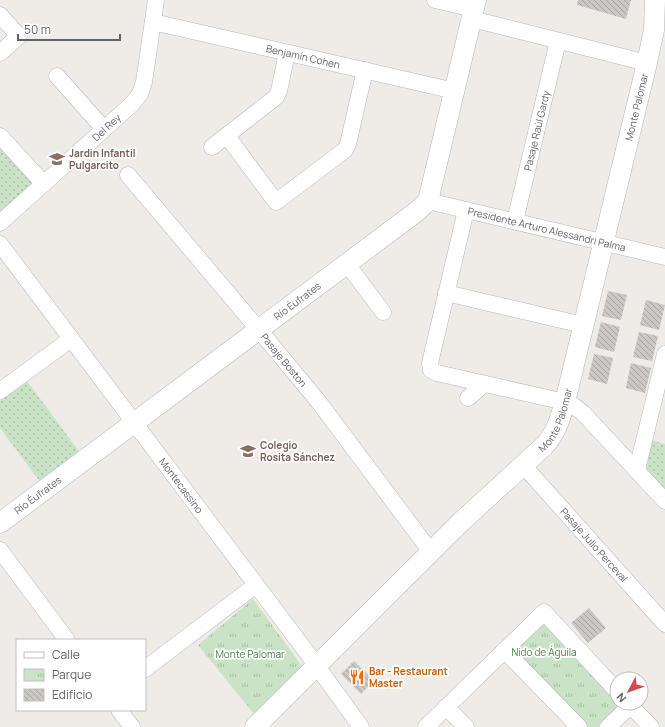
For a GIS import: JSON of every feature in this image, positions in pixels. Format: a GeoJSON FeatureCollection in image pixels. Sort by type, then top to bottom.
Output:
{"type":"FeatureCollection","features":[{"type":"Feature","properties":{"kind":"street","name":"Del Rey"},"geometry":{"type":"LineString","coordinates":[[0,223],[132,104],[140,94],[144,82],[156,0]]}},
{"type":"Feature","properties":{"kind":"street"},"geometry":{"type":"LineString","coordinates":[[435,0],[474,9],[558,41],[647,63]]}},
{"type":"Feature","properties":{"kind":"street","name":"Monte Palomar"},"geometry":{"type":"LineString","coordinates":[[255,727],[463,520],[544,446],[554,435],[559,423],[647,63],[654,30],[655,0]]}},
{"type":"Feature","properties":{"kind":"street"},"geometry":{"type":"LineString","coordinates":[[428,201],[474,9]]}},
{"type":"Feature","properties":{"kind":"street"},"geometry":{"type":"LineString","coordinates":[[0,15],[19,36],[0,53]]}},
{"type":"Feature","properties":{"kind":"street","name":"Benjamín Cohen"},"geometry":{"type":"LineString","coordinates":[[152,22],[454,91]]}},
{"type":"Feature","properties":{"kind":"street","name":"Pasaje Raúl Gardy"},"geometry":{"type":"LineString","coordinates":[[515,222],[558,41]]}},
{"type":"Feature","properties":{"kind":"street"},"geometry":{"type":"LineString","coordinates":[[212,147],[276,97],[279,91],[287,53]]}},
{"type":"Feature","properties":{"kind":"street"},"geometry":{"type":"LineString","coordinates":[[227,136],[276,202],[345,150],[348,144],[365,70]]}},
{"type":"Feature","properties":{"kind":"street"},"geometry":{"type":"LineString","coordinates":[[57,76],[104,129]]}},
{"type":"Feature","properties":{"kind":"street"},"geometry":{"type":"LineString","coordinates":[[0,136],[44,184]]}},
{"type":"Feature","properties":{"kind":"street","name":"Pasaje Boston"},"geometry":{"type":"LineString","coordinates":[[128,175],[318,401],[431,552]]}},
{"type":"Feature","properties":{"kind":"street","name":"Presidente Arturo Alessandri Palma"},"geometry":{"type":"LineString","coordinates":[[428,201],[665,257]]}},
{"type":"Feature","properties":{"kind":"street","name":"Río Éufrates"},"geometry":{"type":"LineString","coordinates":[[0,523],[347,264],[416,212],[428,201]]}},
{"type":"Feature","properties":{"kind":"street"},"geometry":{"type":"LineString","coordinates":[[466,210],[430,363],[431,370],[437,373],[564,402],[574,406],[583,412],[665,501]]}},
{"type":"Feature","properties":{"kind":"street","name":"Montecassino"},"geometry":{"type":"LineString","coordinates":[[0,244],[317,666],[361,727]]}},
{"type":"Feature","properties":{"kind":"street"},"geometry":{"type":"LineString","coordinates":[[347,264],[383,312]]}},
{"type":"Feature","properties":{"kind":"street"},"geometry":{"type":"LineString","coordinates":[[446,293],[583,325]]}},
{"type":"Feature","properties":{"kind":"street"},"geometry":{"type":"LineString","coordinates":[[0,391],[71,339]]}},
{"type":"Feature","properties":{"kind":"street"},"geometry":{"type":"LineString","coordinates":[[637,470],[665,354]]}},
{"type":"Feature","properties":{"kind":"street"},"geometry":{"type":"LineString","coordinates":[[468,398],[484,384]]}},
{"type":"Feature","properties":{"kind":"street","name":"Pasaje Julio Perceval"},"geometry":{"type":"LineString","coordinates":[[523,465],[665,624]]}},
{"type":"Feature","properties":{"kind":"street"},"geometry":{"type":"LineString","coordinates":[[0,550],[66,639]]}},
{"type":"Feature","properties":{"kind":"street"},"geometry":{"type":"LineString","coordinates":[[146,668],[256,585]]}},
{"type":"Feature","properties":{"kind":"street"},"geometry":{"type":"LineString","coordinates":[[426,727],[544,612],[609,682]]}},
{"type":"Feature","properties":{"kind":"street"},"geometry":{"type":"LineString","coordinates":[[504,650],[578,727]]}},
{"type":"Feature","properties":{"kind":"street"},"geometry":{"type":"LineString","coordinates":[[446,707],[466,727]]}},
{"type":"Feature","properties":{"kind":"street"},"geometry":{"type":"LineString","coordinates":[[120,711],[132,727]]}},
{"type":"Feature","properties":{"kind":"street"},"geometry":{"type":"LineString","coordinates":[[608,727],[623,711]]}},
{"type":"Feature","properties":{"kind":"street"},"geometry":{"type":"LineString","coordinates":[[636,711],[651,727]]}},
{"type":"Feature","properties":{"kind":"green space"},"geometry":{"type":"Polygon","coordinates":[[[0,141],[34,182],[0,211],[0,141]]]}},
{"type":"Feature","properties":{"kind":"green space"},"geometry":{"type":"Polygon","coordinates":[[[27,381],[84,458],[44,487],[0,428],[0,401],[27,381]]]}},
{"type":"Feature","properties":{"kind":"green space"},"geometry":{"type":"Polygon","coordinates":[[[651,440],[665,444],[665,493],[642,469],[651,440]]]}},
{"type":"Feature","properties":{"kind":"green space","name":"Monte Palomar"},"geometry":{"type":"Polygon","coordinates":[[[253,599],[304,669],[254,714],[198,645],[253,599]]]}},
{"type":"Feature","properties":{"kind":"green space","name":"Nido de Águila"},"geometry":{"type":"Polygon","coordinates":[[[540,620],[547,621],[609,687],[609,711],[616,711],[598,727],[585,727],[512,651],[540,620]]]}},
{"type":"Feature","properties":{"kind":"building"},"geometry":{"type":"Polygon","coordinates":[[[578,0],[631,0],[626,19],[577,5],[578,0]]]}},
{"type":"Feature","properties":{"kind":"building"},"geometry":{"type":"Polygon","coordinates":[[[608,291],[627,295],[621,320],[602,316],[608,291]]]}},
{"type":"Feature","properties":{"kind":"building"},"geometry":{"type":"Polygon","coordinates":[[[646,300],[665,305],[659,330],[640,325],[646,300]]]}},
{"type":"Feature","properties":{"kind":"building"},"geometry":{"type":"Polygon","coordinates":[[[601,322],[620,327],[614,352],[595,347],[601,322]]]}},
{"type":"Feature","properties":{"kind":"building"},"geometry":{"type":"Polygon","coordinates":[[[639,332],[658,336],[652,361],[633,357],[639,332]]]}},
{"type":"Feature","properties":{"kind":"building"},"geometry":{"type":"Polygon","coordinates":[[[594,354],[613,358],[607,384],[588,379],[594,354]]]}},
{"type":"Feature","properties":{"kind":"building"},"geometry":{"type":"Polygon","coordinates":[[[631,363],[651,368],[645,393],[626,388],[631,363]]]}},
{"type":"Feature","properties":{"kind":"building"},"geometry":{"type":"Polygon","coordinates":[[[589,608],[606,628],[588,643],[571,623],[589,608]]]}},
{"type":"Feature","properties":{"kind":"building","name":"Bar - Restaurant Master"},"geometry":{"type":"Polygon","coordinates":[[[354,661],[374,680],[361,694],[341,674],[354,661]]]}},
{"type":"Feature","properties":{"kind":"place","name":"Jardin Infantil Pulgarcito"},"geometry":{"type":"Point","coordinates":[57,159]}},
{"type":"Feature","properties":{"kind":"place","name":"Colegio Rosita Sánchez"},"geometry":{"type":"Point","coordinates":[248,451]}},
{"type":"Feature","properties":{"kind":"place","name":"Bar - Restaurant Master"},"geometry":{"type":"Point","coordinates":[357,677]}}]}
